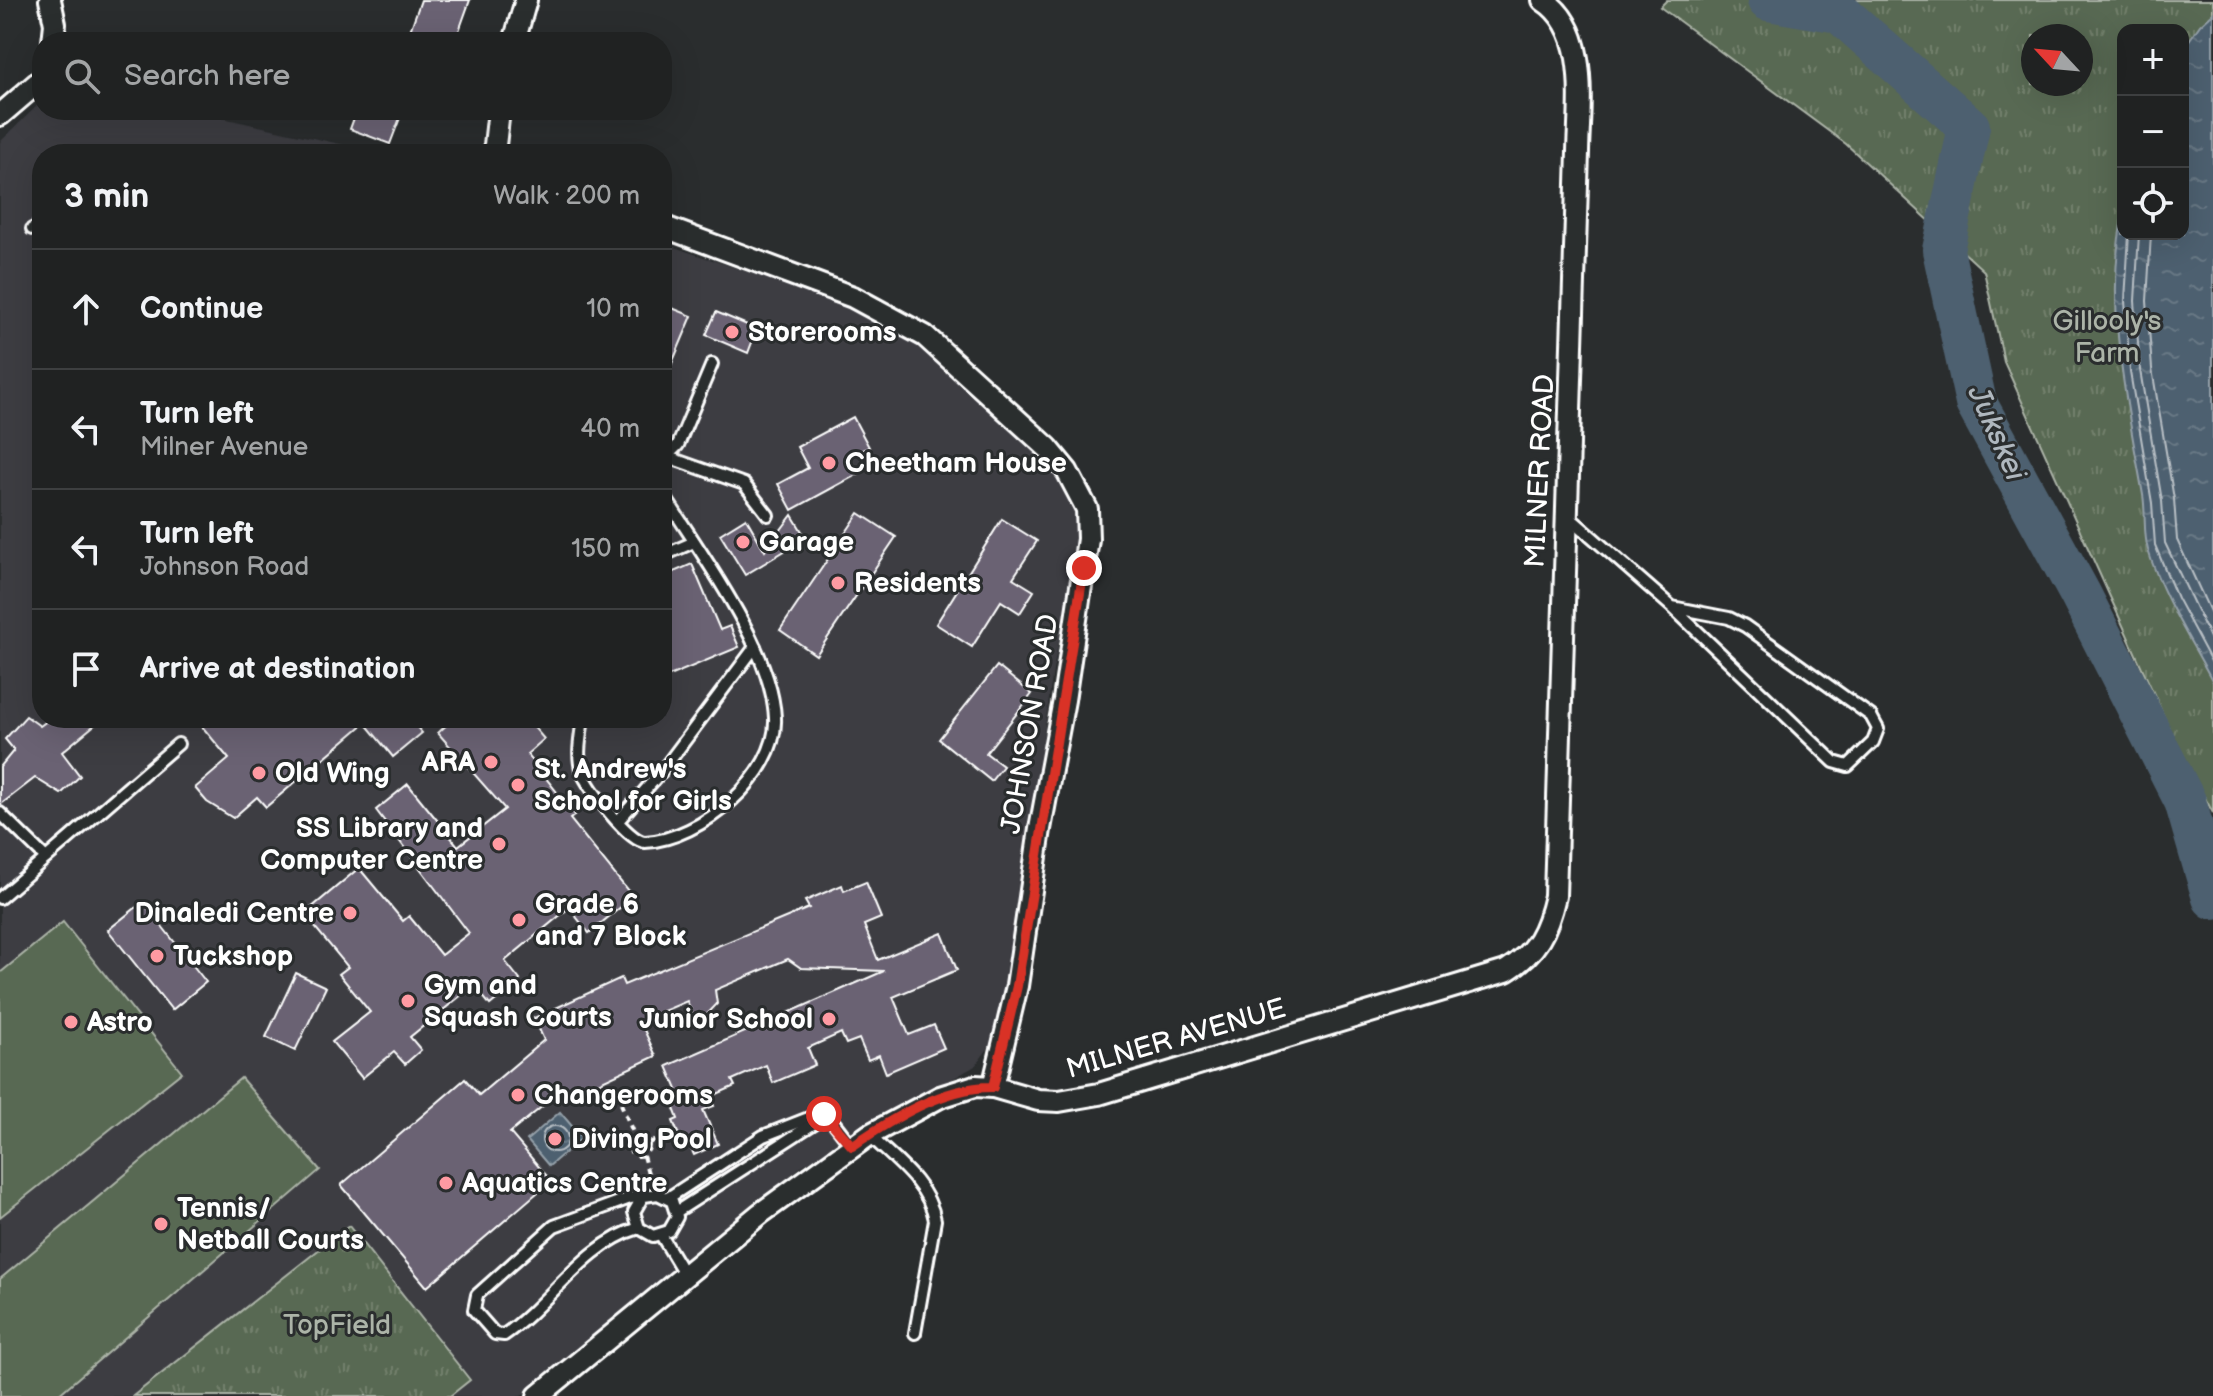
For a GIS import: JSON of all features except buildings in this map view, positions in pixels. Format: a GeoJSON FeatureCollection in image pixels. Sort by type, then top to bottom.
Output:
{"type":"FeatureCollection","features":[{"type":"Feature","properties":{"kind":"street"},"geometry":{"type":"LineString","coordinates":[[50,0],[54,32]]}},
{"type":"Feature","properties":{"kind":"street"},"geometry":{"type":"LineString","coordinates":[[517,32],[526,0]]}},
{"type":"Feature","properties":{"kind":"street","name":"MILNER ROAD"},"geometry":{"type":"LineString","coordinates":[[1534,951],[1549,921],[1555,896],[1579,87],[1572,35],[1543,0]]}},
{"type":"Feature","properties":{"kind":"street"},"geometry":{"type":"LineString","coordinates":[[0,115],[32,88]]}},
{"type":"Feature","properties":{"kind":"street"},"geometry":{"type":"LineString","coordinates":[[495,144],[498,120]]}},
{"type":"Feature","properties":{"kind":"street","name":"JOHNSON ROAD"},"geometry":{"type":"LineString","coordinates":[[672,230],[853,297],[925,336],[1048,448],[1067,471],[1087,509],[1088,539],[1064,700],[1040,829],[1017,986],[993,1087]]}},
{"type":"Feature","properties":{"kind":"street","name":"MILNER AVENUE"},"geometry":{"type":"LineString","coordinates":[[538,1396],[793,1187],[869,1135],[940,1097],[975,1086],[993,1087],[1038,1100],[1059,1101],[1099,1094],[1506,971],[1534,951]]}},
{"type":"Feature","properties":{"kind":"lane"},"geometry":{"type":"LineString","coordinates":[[672,450],[678,445],[712,364]]}},
{"type":"Feature","properties":{"kind":"lane"},"geometry":{"type":"LineString","coordinates":[[672,459],[744,484],[768,515]]}},
{"type":"Feature","properties":{"kind":"lane"},"geometry":{"type":"LineString","coordinates":[[582,728],[581,771],[593,793],[637,840],[659,839],[686,829],[742,794],[766,760],[775,719],[755,647],[672,508]]}},
{"type":"Feature","properties":{"kind":"lane"},"geometry":{"type":"LineString","coordinates":[[1565,514],[1672,607],[1834,762],[1848,766],[1873,742],[1878,729],[1871,716],[1745,626],[1729,618],[1672,607]]}},
{"type":"Feature","properties":{"kind":"lane"},"geometry":{"type":"LineString","coordinates":[[672,552],[694,542]]}},
{"type":"Feature","properties":{"kind":"lane"},"geometry":{"type":"LineString","coordinates":[[618,821],[662,771],[755,647]]}},
{"type":"Feature","properties":{"kind":"lane"},"geometry":{"type":"LineString","coordinates":[[0,898],[178,744]]}},
{"type":"Feature","properties":{"kind":"lane"},"geometry":{"type":"LineString","coordinates":[[0,813],[46,858]]}},
{"type":"Feature","properties":{"kind":"lane"},"geometry":{"type":"LineString","coordinates":[[668,1198],[763,1136],[819,1114],[828,1116],[852,1146]]}},
{"type":"Feature","properties":{"kind":"lane"},"geometry":{"type":"LineString","coordinates":[[676,1212],[750,1162],[828,1116]]}},
{"type":"Feature","properties":{"kind":"lane"},"geometry":{"type":"LineString","coordinates":[[869,1135],[926,1193],[932,1205],[935,1220],[915,1333]]}},
{"type":"Feature","properties":{"kind":"lane"},"geometry":{"type":"LineString","coordinates":[[639,1228],[628,1231],[595,1253],[504,1335],[495,1334],[474,1310],[477,1295],[554,1226],[630,1198],[654,1194],[668,1198],[676,1212],[674,1225],[661,1235],[645,1233],[639,1228],[634,1212],[642,1198]]}},
{"type":"Feature","properties":{"kind":"lane"},"geometry":{"type":"LineString","coordinates":[[661,1235],[685,1275]]}},
{"type":"Feature","properties":{"kind":"path"},"geometry":{"type":"LineString","coordinates":[[616,1092],[635,1137]]}},
{"type":"Feature","properties":{"kind":"path"},"geometry":{"type":"LineString","coordinates":[[649,1143],[674,1132]]}},
{"type":"Feature","properties":{"kind":"path"},"geometry":{"type":"LineString","coordinates":[[643,1156],[631,1152],[630,1142],[642,1136],[649,1143]]}},
{"type":"Feature","properties":{"kind":"path"},"geometry":{"type":"LineString","coordinates":[[643,1156],[648,1153],[649,1143]]}},
{"type":"Feature","properties":{"kind":"path"},"geometry":{"type":"LineString","coordinates":[[643,1156],[654,1194]]}},
{"type":"Feature","properties":{"kind":"shaded area","name":"St. Andrew's School for Girls"},"geometry":{"type":"Polygon","coordinates":[[[32,111],[32,120],[231,120],[340,144],[32,144],[32,728],[672,728],[672,246],[863,311],[913,340],[1043,454],[1071,491],[1077,521],[1075,564],[1053,670],[1008,989],[998,1035],[975,1066],[803,1165],[521,1396],[0,1396],[0,142],[32,111]]]}},
{"type":"Feature","properties":{"kind":"green space","name":"Gillooly's Farm"},"geometry":{"type":"Polygon","coordinates":[[[1667,0],[2213,0],[2213,813],[2176,743],[2004,362],[1984,271],[1846,144],[1660,7],[1667,0]]]}},
{"type":"Feature","properties":{"kind":"green space","name":"Astro"},"geometry":{"type":"Polygon","coordinates":[[[63,922],[182,1072],[0,1217],[0,973],[63,922]]]}},
{"type":"Feature","properties":{"kind":"green space","name":"Tennis/ Netball Courts"},"geometry":{"type":"Polygon","coordinates":[[[241,1078],[320,1170],[57,1396],[0,1396],[0,1279],[241,1078]]]}},
{"type":"Feature","properties":{"kind":"green space","name":"TopField"},"geometry":{"type":"Polygon","coordinates":[[[349,1226],[470,1380],[450,1396],[133,1396],[349,1226]]]}},
{"type":"Feature","properties":{"kind":"water"},"geometry":{"type":"Polygon","coordinates":[[[2213,13],[2213,682],[2169,601],[2148,550],[2143,495],[2120,355],[2116,284],[2119,240],[2189,240],[2189,41],[2213,13]]]}},
{"type":"Feature","properties":{"kind":"water","name":"Diving Pool"},"geometry":{"type":"Polygon","coordinates":[[[560,1112],[582,1138],[549,1166],[527,1140],[560,1112]]]}},
{"type":"Feature","properties":{"kind":"waterway","name":"Jukskei"},"geometry":{"type":"LineString","coordinates":[[1768,0],[1839,12],[1969,127],[1943,250],[1976,403],[2080,594],[2185,801],[2213,898]]}},
{"type":"Feature","properties":{"kind":"place","name":"Storerooms"},"geometry":{"type":"Point","coordinates":[732,332]}},
{"type":"Feature","properties":{"kind":"place","name":"Cheetham House"},"geometry":{"type":"Point","coordinates":[829,463]}},
{"type":"Feature","properties":{"kind":"place","name":"Garage"},"geometry":{"type":"Point","coordinates":[743,542]}},
{"type":"Feature","properties":{"kind":"place","name":"Residents"},"geometry":{"type":"Point","coordinates":[838,583]}},
{"type":"Feature","properties":{"kind":"place","name":"ARA"},"geometry":{"type":"Point","coordinates":[491,762]}},
{"type":"Feature","properties":{"kind":"place","name":"Old Wing"},"geometry":{"type":"Point","coordinates":[259,773]}},
{"type":"Feature","properties":{"kind":"place","name":"St. Andrew's School for Girls"},"geometry":{"type":"Point","coordinates":[518,785]}},
{"type":"Feature","properties":{"kind":"place","name":"SS Library and Computer Centre"},"geometry":{"type":"Point","coordinates":[499,844]}},
{"type":"Feature","properties":{"kind":"place","name":"Dinaledi Centre"},"geometry":{"type":"Point","coordinates":[350,913]}},
{"type":"Feature","properties":{"kind":"place","name":"Grade 6 and 7 Block"},"geometry":{"type":"Point","coordinates":[519,920]}},
{"type":"Feature","properties":{"kind":"place","name":"Tuckshop"},"geometry":{"type":"Point","coordinates":[157,956]}},
{"type":"Feature","properties":{"kind":"place","name":"Gym and Squash Courts"},"geometry":{"type":"Point","coordinates":[408,1001]}},
{"type":"Feature","properties":{"kind":"place","name":"Junior School"},"geometry":{"type":"Point","coordinates":[829,1019]}},
{"type":"Feature","properties":{"kind":"place","name":"Astro"},"geometry":{"type":"Point","coordinates":[71,1022]}},
{"type":"Feature","properties":{"kind":"place","name":"Changerooms"},"geometry":{"type":"Point","coordinates":[518,1095]}},
{"type":"Feature","properties":{"kind":"place","name":"Diving Pool"},"geometry":{"type":"Point","coordinates":[555,1139]}},
{"type":"Feature","properties":{"kind":"place","name":"Aquatics Centre"},"geometry":{"type":"Point","coordinates":[446,1183]}},
{"type":"Feature","properties":{"kind":"place","name":"Tennis/ Netball Courts"},"geometry":{"type":"Point","coordinates":[161,1224]}},
{"type":"Feature","properties":{"kind":"route"},"geometry":{"type":"LineString","coordinates":[[824,1114],[852,1146],[940,1097],[975,1086],[993,1087],[1017,986],[1084,568]]}}]}
